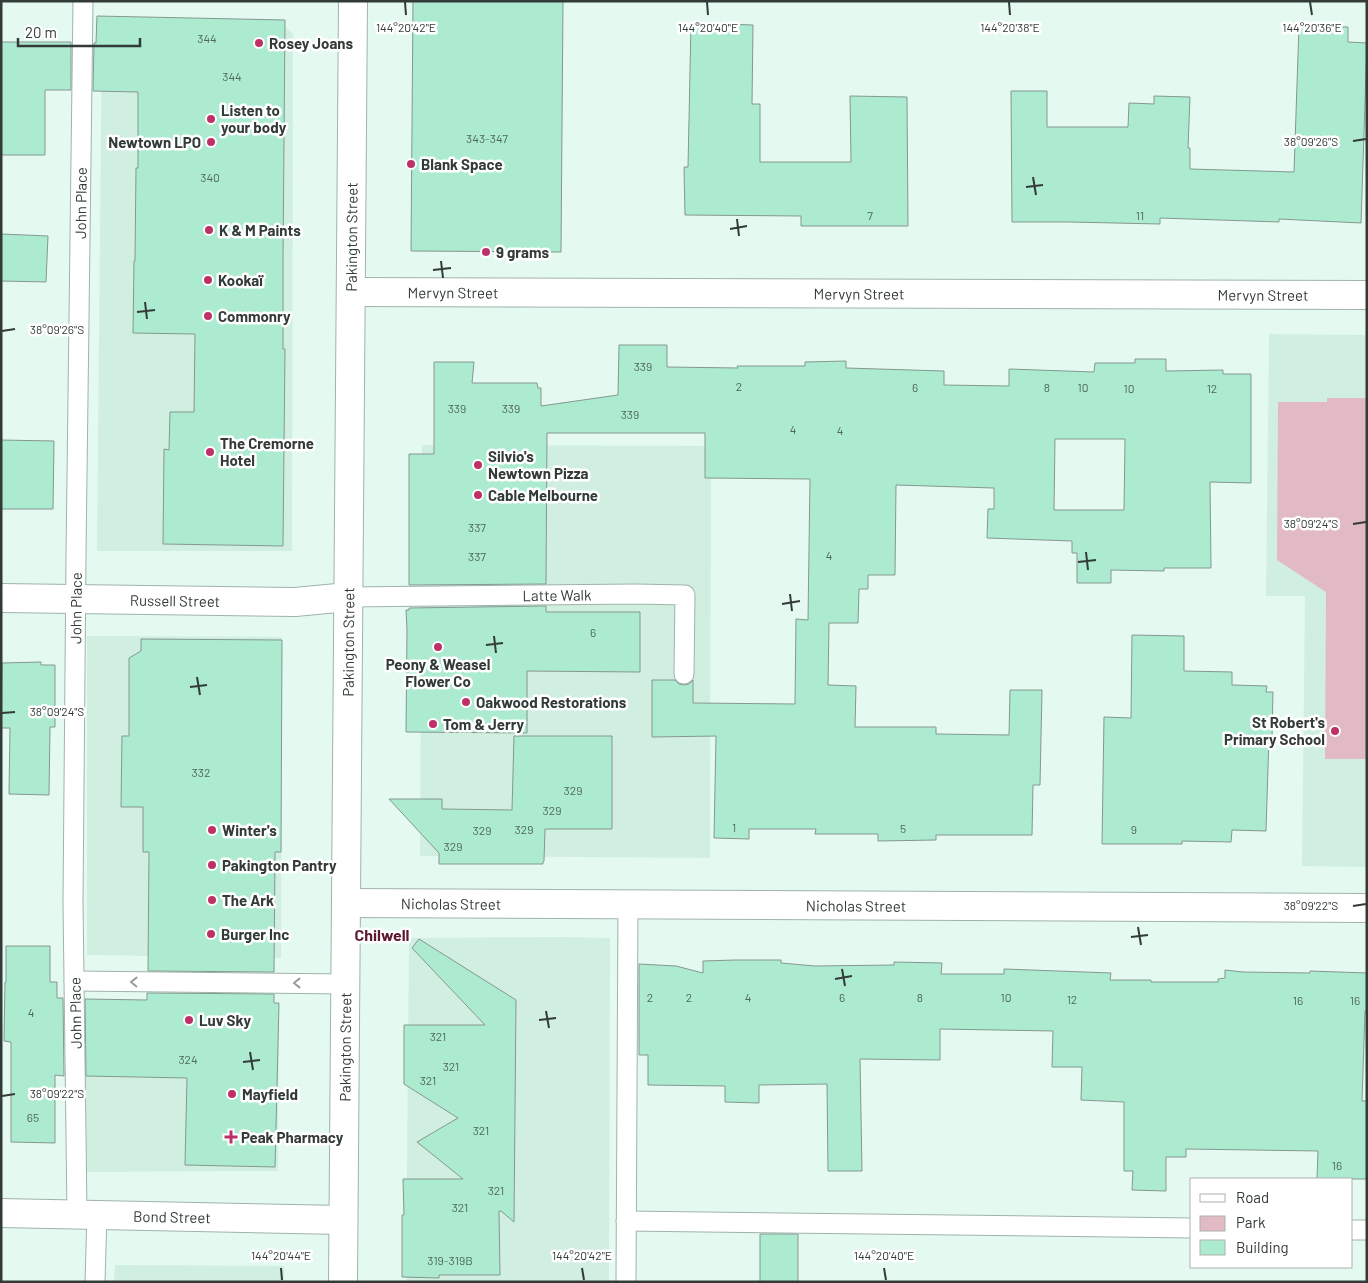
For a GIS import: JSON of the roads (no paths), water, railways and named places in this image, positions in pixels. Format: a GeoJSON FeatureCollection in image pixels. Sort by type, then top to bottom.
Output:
{"type":"FeatureCollection","features":[{"type":"Feature","properties":{"kind":"street","name":"Pakington Street"},"geometry":{"type":"LineString","coordinates":[[343,1282],[352,1]]}},
{"type":"Feature","properties":{"kind":"street","name":"Mervyn Street"},"geometry":{"type":"LineString","coordinates":[[351,292],[1367,295]]}},
{"type":"Feature","properties":{"kind":"street","name":"Russell Street"},"geometry":{"type":"LineString","coordinates":[[1,598],[295,602],[348,597]]}},
{"type":"Feature","properties":{"kind":"street","name":"Nicholas Street"},"geometry":{"type":"LineString","coordinates":[[346,903],[1367,908]]}},
{"type":"Feature","properties":{"kind":"street","name":"Bond Street"},"geometry":{"type":"LineString","coordinates":[[1,1213],[342,1220]]}},
{"type":"Feature","properties":{"kind":"lane","name":"John Place"},"geometry":{"type":"LineString","coordinates":[[83,1],[73,902],[74,981],[87,1214],[95,1282]]}},
{"type":"Feature","properties":{"kind":"lane","name":"Latte Walk"},"geometry":{"type":"LineString","coordinates":[[348,597],[685,594],[684,674]]}},
{"type":"Feature","properties":{"kind":"lane"},"geometry":{"type":"LineString","coordinates":[[626,1282],[628,904]]}},
{"type":"Feature","properties":{"kind":"lane"},"geometry":{"type":"LineString","coordinates":[[74,981],[346,984]]}},
{"type":"Feature","properties":{"kind":"lane"},"geometry":{"type":"LineString","coordinates":[[626,1221],[1190,1228]]}},
{"type":"Feature","properties":{"kind":"lane"},"geometry":{"type":"LineString","coordinates":[[1353,1230],[1367,1230]]}},
{"type":"Feature","properties":{"kind":"place","name":"Rosey Joans"},"geometry":{"type":"Point","coordinates":[259,43]}},
{"type":"Feature","properties":{"kind":"place","name":"Listen to your body"},"geometry":{"type":"Point","coordinates":[211,119]}},
{"type":"Feature","properties":{"kind":"place","name":"Newtown LPO"},"geometry":{"type":"Point","coordinates":[211,142]}},
{"type":"Feature","properties":{"kind":"place","name":"Blank Space"},"geometry":{"type":"Point","coordinates":[411,164]}},
{"type":"Feature","properties":{"kind":"place","name":"K & M Paints"},"geometry":{"type":"Point","coordinates":[209,230]}},
{"type":"Feature","properties":{"kind":"place","name":"9 grams"},"geometry":{"type":"Point","coordinates":[486,252]}},
{"type":"Feature","properties":{"kind":"place","name":"Kookaï"},"geometry":{"type":"Point","coordinates":[208,280]}},
{"type":"Feature","properties":{"kind":"place","name":"Commonry"},"geometry":{"type":"Point","coordinates":[208,316]}},
{"type":"Feature","properties":{"kind":"place","name":"The Cremorne Hotel"},"geometry":{"type":"Point","coordinates":[210,452]}},
{"type":"Feature","properties":{"kind":"place","name":"Silvio's Newtown Pizza"},"geometry":{"type":"Point","coordinates":[478,465]}},
{"type":"Feature","properties":{"kind":"place","name":"Cable Melbourne"},"geometry":{"type":"Point","coordinates":[478,495]}},
{"type":"Feature","properties":{"kind":"place","name":"Peony & Weasel Flower Co"},"geometry":{"type":"Point","coordinates":[438,647]}},
{"type":"Feature","properties":{"kind":"place","name":"Oakwood Restorations"},"geometry":{"type":"Point","coordinates":[466,702]}},
{"type":"Feature","properties":{"kind":"place","name":"Tom & Jerry"},"geometry":{"type":"Point","coordinates":[433,724]}},
{"type":"Feature","properties":{"kind":"place","name":"St Robert's Primary School"},"geometry":{"type":"Point","coordinates":[1335,731]}},
{"type":"Feature","properties":{"kind":"place","name":"Winter's"},"geometry":{"type":"Point","coordinates":[212,830]}},
{"type":"Feature","properties":{"kind":"place","name":"Pakington Pantry"},"geometry":{"type":"Point","coordinates":[212,865]}},
{"type":"Feature","properties":{"kind":"place","name":"The Ark"},"geometry":{"type":"Point","coordinates":[212,900]}},
{"type":"Feature","properties":{"kind":"place","name":"Burger Inc"},"geometry":{"type":"Point","coordinates":[211,934]}},
{"type":"Feature","properties":{"kind":"place","name":"Luv Sky"},"geometry":{"type":"Point","coordinates":[189,1020]}},
{"type":"Feature","properties":{"kind":"place","name":"Mayfield"},"geometry":{"type":"Point","coordinates":[232,1094]}},
{"type":"Feature","properties":{"kind":"place","name":"Peak Pharmacy"},"geometry":{"type":"Point","coordinates":[231,1137]}},
{"type":"Feature","properties":{"kind":"district","name":"Chilwell"},"geometry":{"type":"Point","coordinates":[382,934]}}]}
